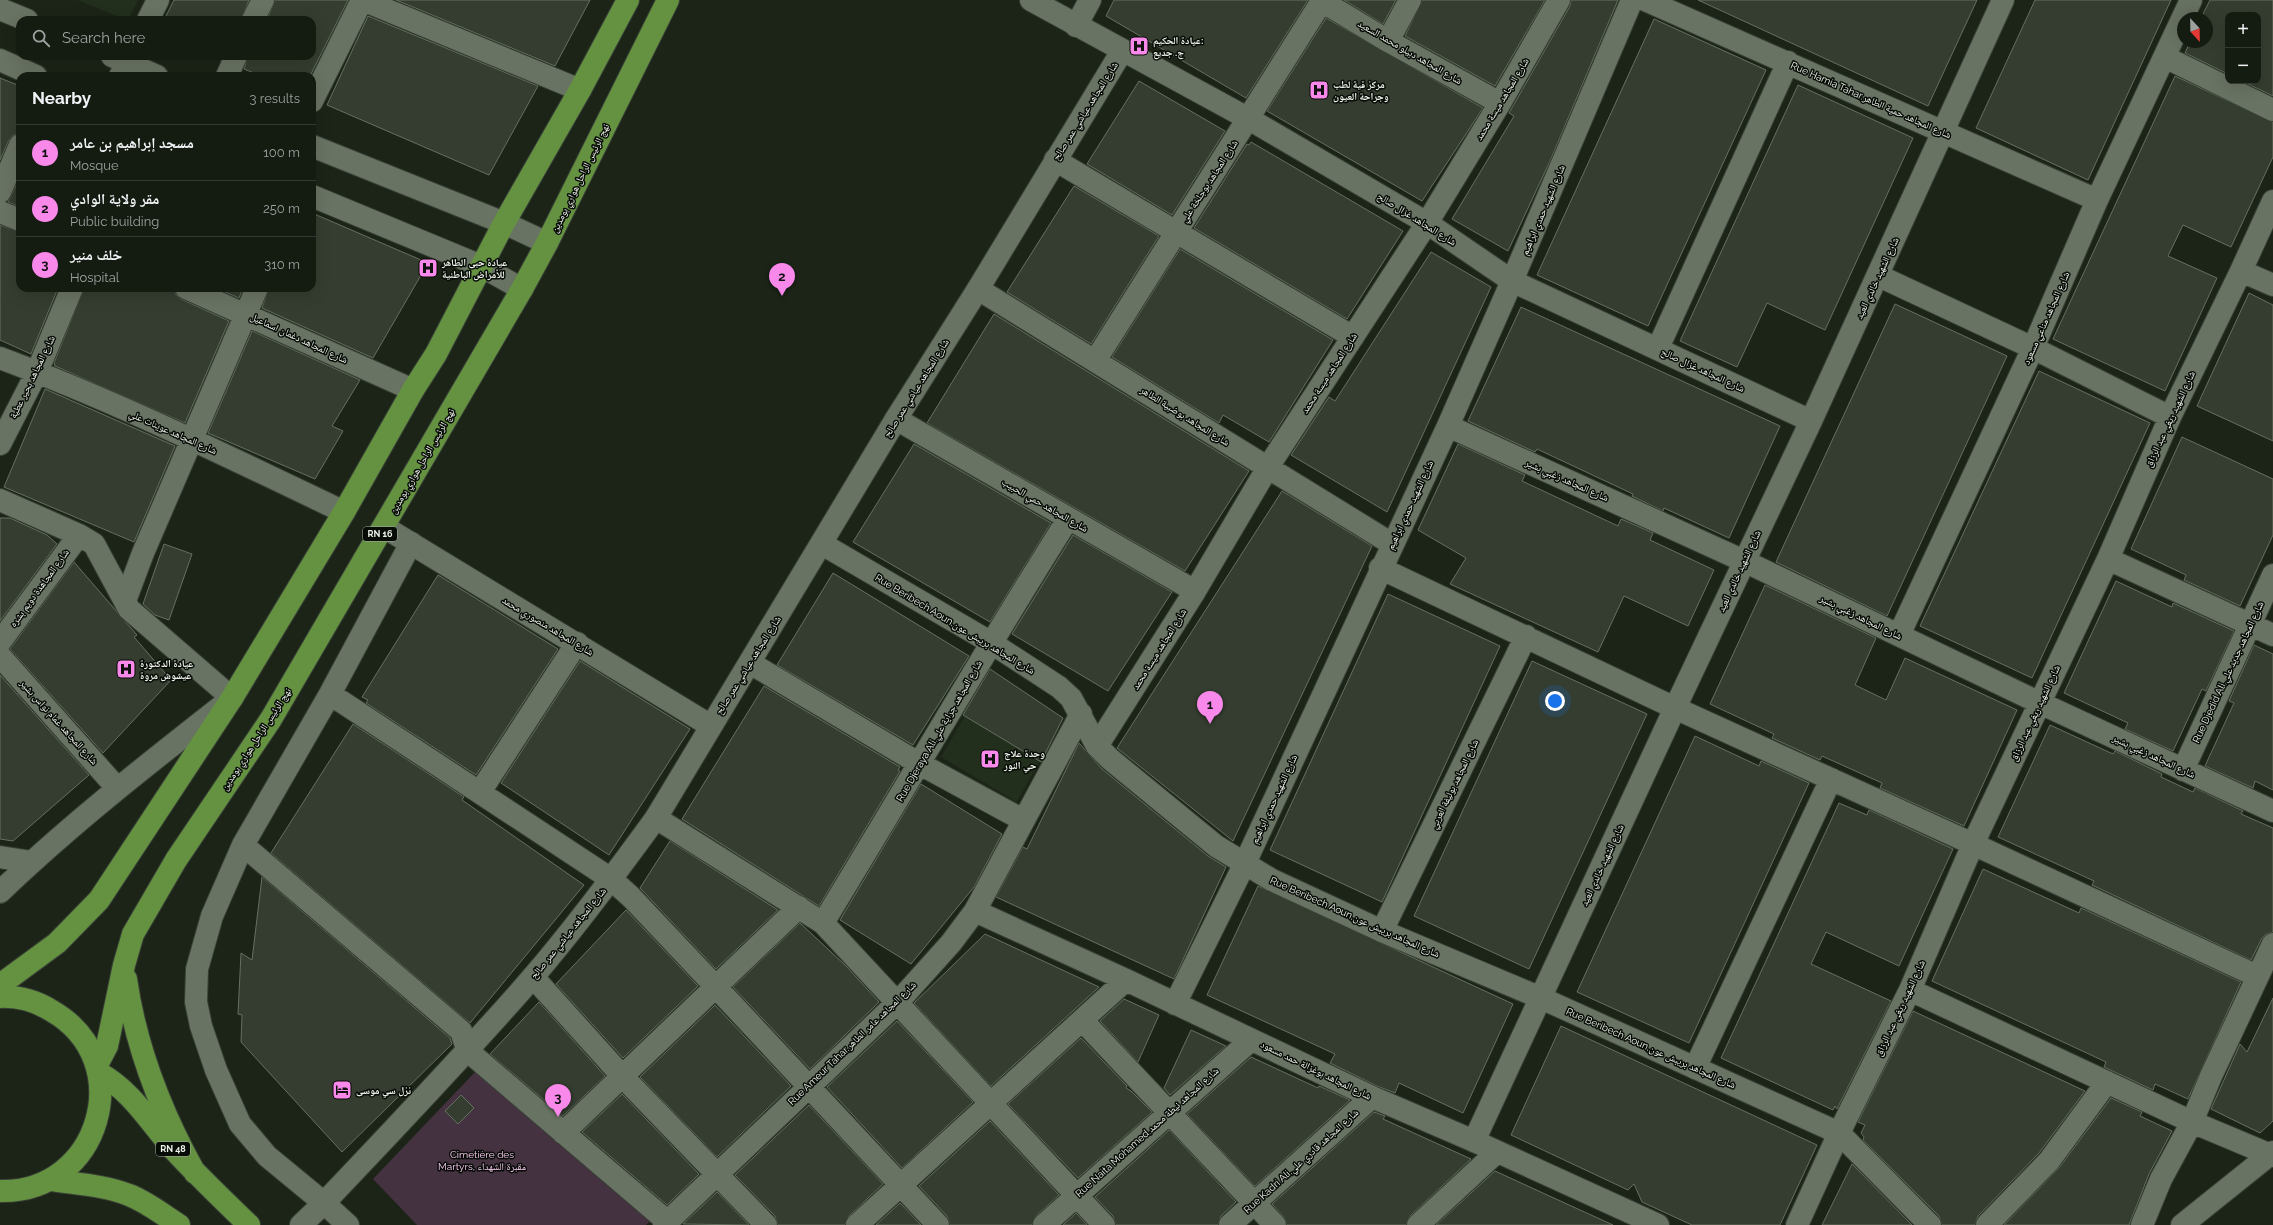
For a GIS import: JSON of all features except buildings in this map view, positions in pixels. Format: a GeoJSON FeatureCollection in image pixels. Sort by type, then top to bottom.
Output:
{"type":"FeatureCollection","features":[{"type":"Feature","properties":{"kind":"main road"},"geometry":{"type":"LineString","coordinates":[[0,985],[57,943],[99,900],[232,698],[344,512],[413,390],[436,354],[504,223],[580,90],[628,0]]}},
{"type":"Feature","properties":{"kind":"main road","name":"نهج الرئيس الراحل هواري بومدين"},"geometry":{"type":"LineString","coordinates":[[98,1069],[107,1046],[124,964],[133,934],[176,860],[271,719],[522,289],[547,243],[668,0]]}},
{"type":"Feature","properties":{"kind":"main road"},"geometry":{"type":"LineString","coordinates":[[124,964],[137,1037],[148,1072],[164,1114],[196,1172]]}},
{"type":"Feature","properties":{"kind":"main road"},"geometry":{"type":"LineString","coordinates":[[0,997],[11,996],[39,1003],[64,1018],[84,1039],[98,1069],[101,1098],[94,1128],[86,1145],[70,1165],[50,1180],[32,1188],[4,1195]]}},
{"type":"Feature","properties":{"kind":"main road","name":"RN 48"},"geometry":{"type":"LineString","coordinates":[[98,1069],[123,1089],[196,1172],[249,1225]]}},
{"type":"Feature","properties":{"kind":"main road"},"geometry":{"type":"LineString","coordinates":[[50,1180],[110,1188],[128,1194],[144,1202],[179,1225]]}},
{"type":"Feature","properties":{"kind":"street"},"geometry":{"type":"LineString","coordinates":[[150,16],[158,0]]}},
{"type":"Feature","properties":{"kind":"street"},"geometry":{"type":"LineString","coordinates":[[255,16],[263,0]]}},
{"type":"Feature","properties":{"kind":"street"},"geometry":{"type":"LineString","coordinates":[[316,93],[362,0],[580,90]]}},
{"type":"Feature","properties":{"kind":"street","name":"شارع المجاهد غزال صالح"},"geometry":{"type":"LineString","coordinates":[[1031,0],[1076,26],[1249,119],[1426,223],[1512,281],[1658,348],[1811,421]]}},
{"type":"Feature","properties":{"kind":"street"},"geometry":{"type":"LineString","coordinates":[[1076,26],[1090,0]]}},
{"type":"Feature","properties":{"kind":"street"},"geometry":{"type":"LineString","coordinates":[[1388,41],[1410,0]]}},
{"type":"Feature","properties":{"kind":"street","name":"شارع المجاهد ميسة محمد"},"geometry":{"type":"LineString","coordinates":[[1097,746],[1195,591],[1268,467],[1426,223],[1500,103],[1560,0]]}},
{"type":"Feature","properties":{"kind":"street","name":"شارع الشهيد حمدي ابراهيم"},"geometry":{"type":"LineString","coordinates":[[1175,1004],[1245,863],[1380,568],[1448,426],[1512,281],[1632,0]]}},
{"type":"Feature","properties":{"kind":"street","name":"Rue Hamia Tahar,شارع المجاهد حمية الطاهر"},"geometry":{"type":"LineString","coordinates":[[1645,0],[1788,62],[1943,133],[2098,200]]}},
{"type":"Feature","properties":{"kind":"street","name":"شارع الشهيد خالدي العيد"},"geometry":{"type":"LineString","coordinates":[[1474,1141],[1675,708],[1811,421],[2003,0]]}},
{"type":"Feature","properties":{"kind":"street","name":"شارع المجاهد مناعي مسعود"},"geometry":{"type":"LineString","coordinates":[[1898,635],[2033,348],[2098,200],[2191,0]]}},
{"type":"Feature","properties":{"kind":"street","name":"شارع المجاهد دبيلو محمد السعيد"},"geometry":{"type":"LineString","coordinates":[[1321,1],[1388,41],[1500,103]]}},
{"type":"Feature","properties":{"kind":"street","name":"شارع المجاهد بوجلخة علي"},"geometry":{"type":"LineString","coordinates":[[1095,361],[1249,119],[1321,1]]}},
{"type":"Feature","properties":{"kind":"street"},"geometry":{"type":"LineString","coordinates":[[0,9],[17,16]]}},
{"type":"Feature","properties":{"kind":"street","name":"شارع المجاهد عياشي عمر صالح"},"geometry":{"type":"LineString","coordinates":[[301,1225],[324,1203],[468,1051],[533,977],[611,879],[656,818],[896,419],[978,289],[1122,51]]}},
{"type":"Feature","properties":{"kind":"street"},"geometry":{"type":"LineString","coordinates":[[2165,57],[2273,110]]}},
{"type":"Feature","properties":{"kind":"street"},"geometry":{"type":"LineString","coordinates":[[0,60],[27,72]]}},
{"type":"Feature","properties":{"kind":"street"},"geometry":{"type":"LineString","coordinates":[[229,72],[234,60]]}},
{"type":"Feature","properties":{"kind":"street"},"geometry":{"type":"LineString","coordinates":[[1658,348],[1788,62]]}},
{"type":"Feature","properties":{"kind":"street"},"geometry":{"type":"LineString","coordinates":[[122,63],[146,72]]}},
{"type":"Feature","properties":{"kind":"street"},"geometry":{"type":"LineString","coordinates":[[316,148],[504,223],[547,243]]}},
{"type":"Feature","properties":{"kind":"street"},"geometry":{"type":"LineString","coordinates":[[0,192],[16,154]]}},
{"type":"Feature","properties":{"kind":"street"},"geometry":{"type":"LineString","coordinates":[[1055,160],[1177,231],[1353,337]]}},
{"type":"Feature","properties":{"kind":"street"},"geometry":{"type":"LineString","coordinates":[[316,198],[481,266],[522,289]]}},
{"type":"Feature","properties":{"kind":"street","name":"شارع الشهيد ريغي عبد الرزاق"},"geometry":{"type":"LineString","coordinates":[[1797,1225],[1839,1133],[1910,990],[1973,844],[2108,559],[2170,416],[2241,271],[2273,201]]}},
{"type":"Feature","properties":{"kind":"street"},"geometry":{"type":"LineString","coordinates":[[0,212],[16,218]]}},
{"type":"Feature","properties":{"kind":"street"},"geometry":{"type":"LineString","coordinates":[[2241,271],[2273,285]]}},
{"type":"Feature","properties":{"kind":"street"},"geometry":{"type":"LineString","coordinates":[[1878,276],[2033,348],[2170,416]]}},
{"type":"Feature","properties":{"kind":"street","name":"شارع المجاهد بوضبية الطاهر"},"geometry":{"type":"LineString","coordinates":[[978,289],[1392,544]]}},
{"type":"Feature","properties":{"kind":"street","name":"شارع المجاهد بحير عطية"},"geometry":{"type":"LineString","coordinates":[[0,444],[37,372],[70,292]]}},
{"type":"Feature","properties":{"kind":"street","name":"شارع المجاهد دغمان اسماعيل"},"geometry":{"type":"LineString","coordinates":[[195,292],[413,390]]}},
{"type":"Feature","properties":{"kind":"street"},"geometry":{"type":"LineString","coordinates":[[125,601],[192,439],[255,292]]}},
{"type":"Feature","properties":{"kind":"street","name":"شارع المجاهد عوينات علي"},"geometry":{"type":"LineString","coordinates":[[0,358],[37,372],[192,439],[344,512]]}},
{"type":"Feature","properties":{"kind":"street","name":"شارع المجاهد حمي الحبيب"},"geometry":{"type":"LineString","coordinates":[[896,419],[1195,591]]}},
{"type":"Feature","properties":{"kind":"street","name":"شارع المجاهد زغبي بشير"},"geometry":{"type":"LineString","coordinates":[[1448,426],[1744,561],[2040,703],[2273,811]]}},
{"type":"Feature","properties":{"kind":"street"},"geometry":{"type":"LineString","coordinates":[[0,500],[79,535],[94,544],[129,609],[232,698],[117,788],[0,892]]}},
{"type":"Feature","properties":{"kind":"street","name":"Rue Djeraya Ali,شارع المجاهد جراية علي"},"geometry":{"type":"LineString","coordinates":[[823,923],[920,764],[990,642],[1068,519]]}},
{"type":"Feature","properties":{"kind":"street","name":"شارع المجاهد منصوري محمد"},"geometry":{"type":"LineString","coordinates":[[384,527],[577,643],[711,726]]}},
{"type":"Feature","properties":{"kind":"street","name":"شارع المجاهدة دويم بشره"},"geometry":{"type":"LineString","coordinates":[[0,642],[79,535]]}},
{"type":"Feature","properties":{"kind":"street"},"geometry":{"type":"LineString","coordinates":[[348,1225],[267,1156],[240,1124],[216,1070],[201,1026],[196,1002],[197,969],[212,916],[243,845],[330,694],[411,543]]}},
{"type":"Feature","properties":{"kind":"street","name":"Rue Beribech Aoun,شارع المجاهد بريبش عون"},"geometry":{"type":"LineString","coordinates":[[822,544],[990,642],[1059,687],[1071,698],[1097,746],[1216,846],[1272,880],[1382,931],[1541,998],[1839,1133],[1930,1225]]}},
{"type":"Feature","properties":{"kind":"street"},"geometry":{"type":"LineString","coordinates":[[2108,559],[2273,635]]}},
{"type":"Feature","properties":{"kind":"street"},"geometry":{"type":"LineString","coordinates":[[1380,568],[1675,708],[2258,976]]}},
{"type":"Feature","properties":{"kind":"street","name":"Rue Djedid Ali,شارع المجاهد جديد علي"},"geometry":{"type":"LineString","coordinates":[[2183,770],[2273,575]]}},
{"type":"Feature","properties":{"kind":"street","name":"شارع المجاهد بوليفة العربي"},"geometry":{"type":"LineString","coordinates":[[1382,931],[1526,636]]}},
{"type":"Feature","properties":{"kind":"street"},"geometry":{"type":"LineString","coordinates":[[480,792],[577,643]]}},
{"type":"Feature","properties":{"kind":"street","name":"شارع المجاهد غمام نواس بشير"},"geometry":{"type":"LineString","coordinates":[[0,656],[117,788]]}},
{"type":"Feature","properties":{"kind":"street"},"geometry":{"type":"LineString","coordinates":[[750,663],[920,764],[1023,820]]}},
{"type":"Feature","properties":{"kind":"street"},"geometry":{"type":"LineString","coordinates":[[330,694],[611,879],[631,897],[938,1225]]}},
{"type":"Feature","properties":{"kind":"street","name":"Rue Ameur Tahar,شارع المجاهد عامر الطاهر"},"geometry":{"type":"LineString","coordinates":[[666,1223],[808,1086],[898,1002],[951,943],[975,911],[1081,714]]}},
{"type":"Feature","properties":{"kind":"street"},"geometry":{"type":"LineString","coordinates":[[1695,1068],[1831,779]]}},
{"type":"Feature","properties":{"kind":"street"},"geometry":{"type":"LineString","coordinates":[[656,818],[823,923],[1104,1225]]}},
{"type":"Feature","properties":{"kind":"street"},"geometry":{"type":"LineString","coordinates":[[243,845],[461,1031],[468,1051],[666,1223]]}},
{"type":"Feature","properties":{"kind":"street"},"geometry":{"type":"LineString","coordinates":[[0,857],[32,862]]}},
{"type":"Feature","properties":{"kind":"street"},"geometry":{"type":"LineString","coordinates":[[563,1133],[799,907]]}},
{"type":"Feature","properties":{"kind":"street","name":"شارع المجاهد بوغزالة حمد مسعود"},"geometry":{"type":"LineString","coordinates":[[975,911],[1126,980],[1372,1097],[1474,1141],[1619,1218],[1658,1225]]}},
{"type":"Feature","properties":{"kind":"street"},"geometry":{"type":"LineString","coordinates":[[2142,1225],[2161,1179],[2192,1122],[2211,1076],[2273,944]]}},
{"type":"Feature","properties":{"kind":"street"},"geometry":{"type":"LineString","coordinates":[[533,977],[623,1077],[766,1225]]}},
{"type":"Feature","properties":{"kind":"street"},"geometry":{"type":"LineString","coordinates":[[857,1225],[992,1104],[1126,980]]}},
{"type":"Feature","properties":{"kind":"street"},"geometry":{"type":"LineString","coordinates":[[1910,990],[2192,1122],[2272,1154],[2182,1225]]}},
{"type":"Feature","properties":{"kind":"street"},"geometry":{"type":"LineString","coordinates":[[1082,1020],[1275,1225]]}},
{"type":"Feature","properties":{"kind":"street","name":"Rue Naita Mohamed,شارع المجاهد نيطة محمد"},"geometry":{"type":"LineString","coordinates":[[1044,1225],[1251,1040]]}},
{"type":"Feature","properties":{"kind":"street"},"geometry":{"type":"LineString","coordinates":[[1987,1225],[2050,1161],[2107,1082]]}},
{"type":"Feature","properties":{"kind":"street","name":"Rue Kadri Ali,شارع المجاهد قادري علي"},"geometry":{"type":"LineString","coordinates":[[1230,1225],[1372,1097]]}},
{"type":"Feature","properties":{"kind":"street"},"geometry":{"type":"LineString","coordinates":[[1418,1225],[1497,1152]]}},
{"type":"Feature","properties":{"kind":"shaded area"},"geometry":{"type":"Polygon","coordinates":[[[78,0],[138,0],[130,16],[116,16],[78,0]]]}},
{"type":"Feature","properties":{"kind":"shaded area","name":"وحدة علاج حي النور"},"geometry":{"type":"Polygon","coordinates":[[[965,716],[1039,762],[1017,802],[941,757],[965,716]]]}},
{"type":"Feature","properties":{"kind":"green space","name":"Cimetière des Martyrs, مقبرة الشهداء"},"geometry":{"type":"Polygon","coordinates":[[[476,1071],[654,1218],[646,1225],[417,1225],[373,1179],[476,1071]]]}},
{"type":"Feature","properties":{"kind":"place","name":"عيادة الحكيم: ج. جديع"},"geometry":{"type":"Point","coordinates":[1139,46]}},
{"type":"Feature","properties":{"kind":"place","name":"مركز قية لطب وجراحة العيون"},"geometry":{"type":"Point","coordinates":[1319,90]}},
{"type":"Feature","properties":{"kind":"place","name":"عيادة حبى الطاهر للأمراض الباطنية"},"geometry":{"type":"Point","coordinates":[428,268]}},
{"type":"Feature","properties":{"kind":"place","name":"مقر ولاية الوادي"},"geometry":{"type":"Point","coordinates":[782,296]}},
{"type":"Feature","properties":{"kind":"place","name":"عيادة الدكتورة عيشوش مروة"},"geometry":{"type":"Point","coordinates":[126,669]}},
{"type":"Feature","properties":{"kind":"place","name":"مسجد إبراهيم بن عامر"},"geometry":{"type":"Point","coordinates":[1210,724]}},
{"type":"Feature","properties":{"kind":"place","name":"وحدة علاج حي النور"},"geometry":{"type":"Point","coordinates":[990,759]}},
{"type":"Feature","properties":{"kind":"place","name":"نزل سي موسى"},"geometry":{"type":"Point","coordinates":[342,1090]}},
{"type":"Feature","properties":{"kind":"place","name":"خلف منير"},"geometry":{"type":"Point","coordinates":[558,1117]}}]}
